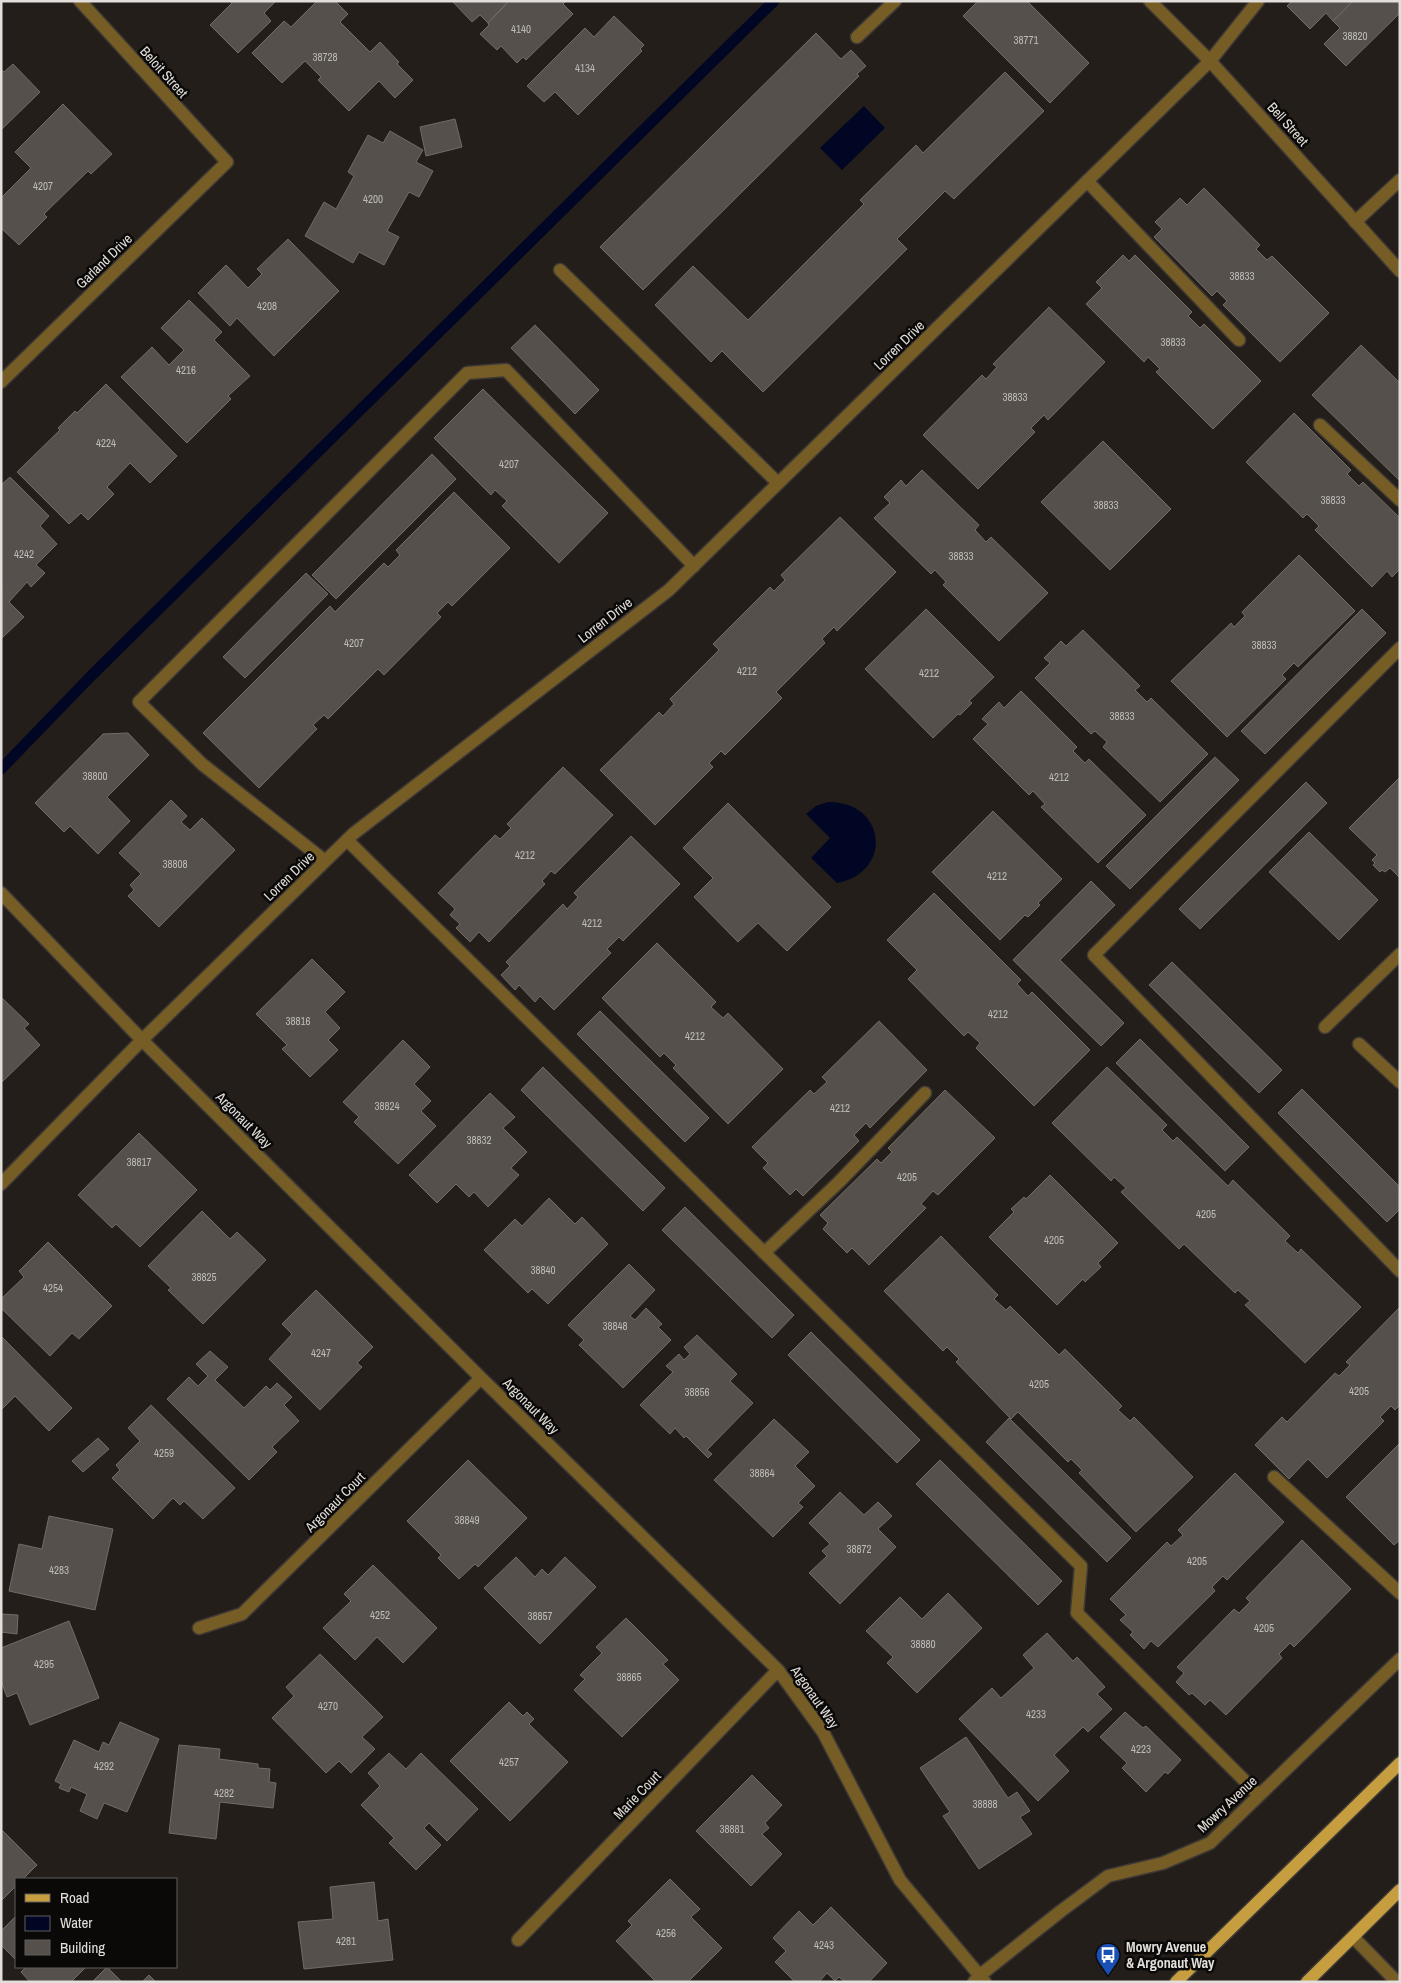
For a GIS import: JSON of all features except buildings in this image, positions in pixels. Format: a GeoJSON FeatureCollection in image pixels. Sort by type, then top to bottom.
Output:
{"type":"FeatureCollection","features":[{"type":"Feature","properties":{"kind":"main road"},"geometry":{"type":"LineString","coordinates":[[1176,1982],[1400,1763]]}},
{"type":"Feature","properties":{"kind":"main road"},"geometry":{"type":"LineString","coordinates":[[1308,1982],[1400,1890]]}},
{"type":"Feature","properties":{"kind":"street","name":"Beloit Street"},"geometry":{"type":"LineString","coordinates":[[80,1],[227,162]]}},
{"type":"Feature","properties":{"kind":"street"},"geometry":{"type":"LineString","coordinates":[[857,37],[894,1]]}},
{"type":"Feature","properties":{"kind":"street","name":"Bell Street"},"geometry":{"type":"LineString","coordinates":[[1150,1],[1210,61],[1400,271]]}},
{"type":"Feature","properties":{"kind":"street","name":"Lorren Drive"},"geometry":{"type":"LineString","coordinates":[[1,1184],[142,1040],[347,840],[669,590],[1210,61],[1258,1]]}},
{"type":"Feature","properties":{"kind":"street","name":"Garland Drive"},"geometry":{"type":"LineString","coordinates":[[1,382],[227,162]]}},
{"type":"Feature","properties":{"kind":"street"},"geometry":{"type":"LineString","coordinates":[[1355,222],[1400,180]]}},
{"type":"Feature","properties":{"kind":"street"},"geometry":{"type":"LineString","coordinates":[[1087,181],[1239,340]]}},
{"type":"Feature","properties":{"kind":"street"},"geometry":{"type":"LineString","coordinates":[[560,270],[778,483]]}},
{"type":"Feature","properties":{"kind":"street"},"geometry":{"type":"LineString","coordinates":[[325,861],[202,764],[139,702],[467,374],[506,370],[694,566]]}},
{"type":"Feature","properties":{"kind":"street"},"geometry":{"type":"LineString","coordinates":[[1320,425],[1400,500]]}},
{"type":"Feature","properties":{"kind":"street"},"geometry":{"type":"LineString","coordinates":[[1400,648],[1094,955],[1400,1271]]}},
{"type":"Feature","properties":{"kind":"street"},"geometry":{"type":"LineString","coordinates":[[347,840],[1081,1566],[1077,1614],[1259,1795]]}},
{"type":"Feature","properties":{"kind":"street","name":"Argonaut Way"},"geometry":{"type":"LineString","coordinates":[[1,892],[142,1040],[481,1378],[778,1670],[823,1732],[900,1880],[980,1980]]}},
{"type":"Feature","properties":{"kind":"street"},"geometry":{"type":"LineString","coordinates":[[1325,1026],[1400,954]]}},
{"type":"Feature","properties":{"kind":"street"},"geometry":{"type":"LineString","coordinates":[[1359,1044],[1400,1082]]}},
{"type":"Feature","properties":{"kind":"street"},"geometry":{"type":"LineString","coordinates":[[764,1253],[840,1182],[925,1093]]}},
{"type":"Feature","properties":{"kind":"street","name":"Argonaut Court"},"geometry":{"type":"LineString","coordinates":[[198,1628],[242,1614],[481,1378]]}},
{"type":"Feature","properties":{"kind":"street"},"geometry":{"type":"LineString","coordinates":[[1274,1477],[1400,1593]]}},
{"type":"Feature","properties":{"kind":"street","name":"Mowry Avenue"},"geometry":{"type":"LineString","coordinates":[[980,1980],[1061,1911],[1108,1876],[1163,1863],[1210,1843],[1400,1659]]}},
{"type":"Feature","properties":{"kind":"street","name":"Marie Court"},"geometry":{"type":"LineString","coordinates":[[518,1940],[778,1670]]}},
{"type":"Feature","properties":{"kind":"street"},"geometry":{"type":"LineString","coordinates":[[1353,1937],[1397,1982]]}},
{"type":"Feature","properties":{"kind":"water"},"geometry":{"type":"Polygon","coordinates":[[[864,106],[885,128],[842,170],[820,148],[864,106]]]}},
{"type":"Feature","properties":{"kind":"water"},"geometry":{"type":"Polygon","coordinates":[[[828,802],[847,805],[862,813],[871,824],[876,838],[874,852],[868,866],[855,876],[837,883],[811,858],[830,838],[806,814],[816,806],[828,802]]]}},
{"type":"Feature","properties":{"kind":"waterway"},"geometry":{"type":"LineString","coordinates":[[1,769],[92,675],[774,1]]}},
{"type":"Feature","properties":{"kind":"place","name":"Mowry Avenue & Argonaut Way"},"geometry":{"type":"Point","coordinates":[1108,1976]}}]}
